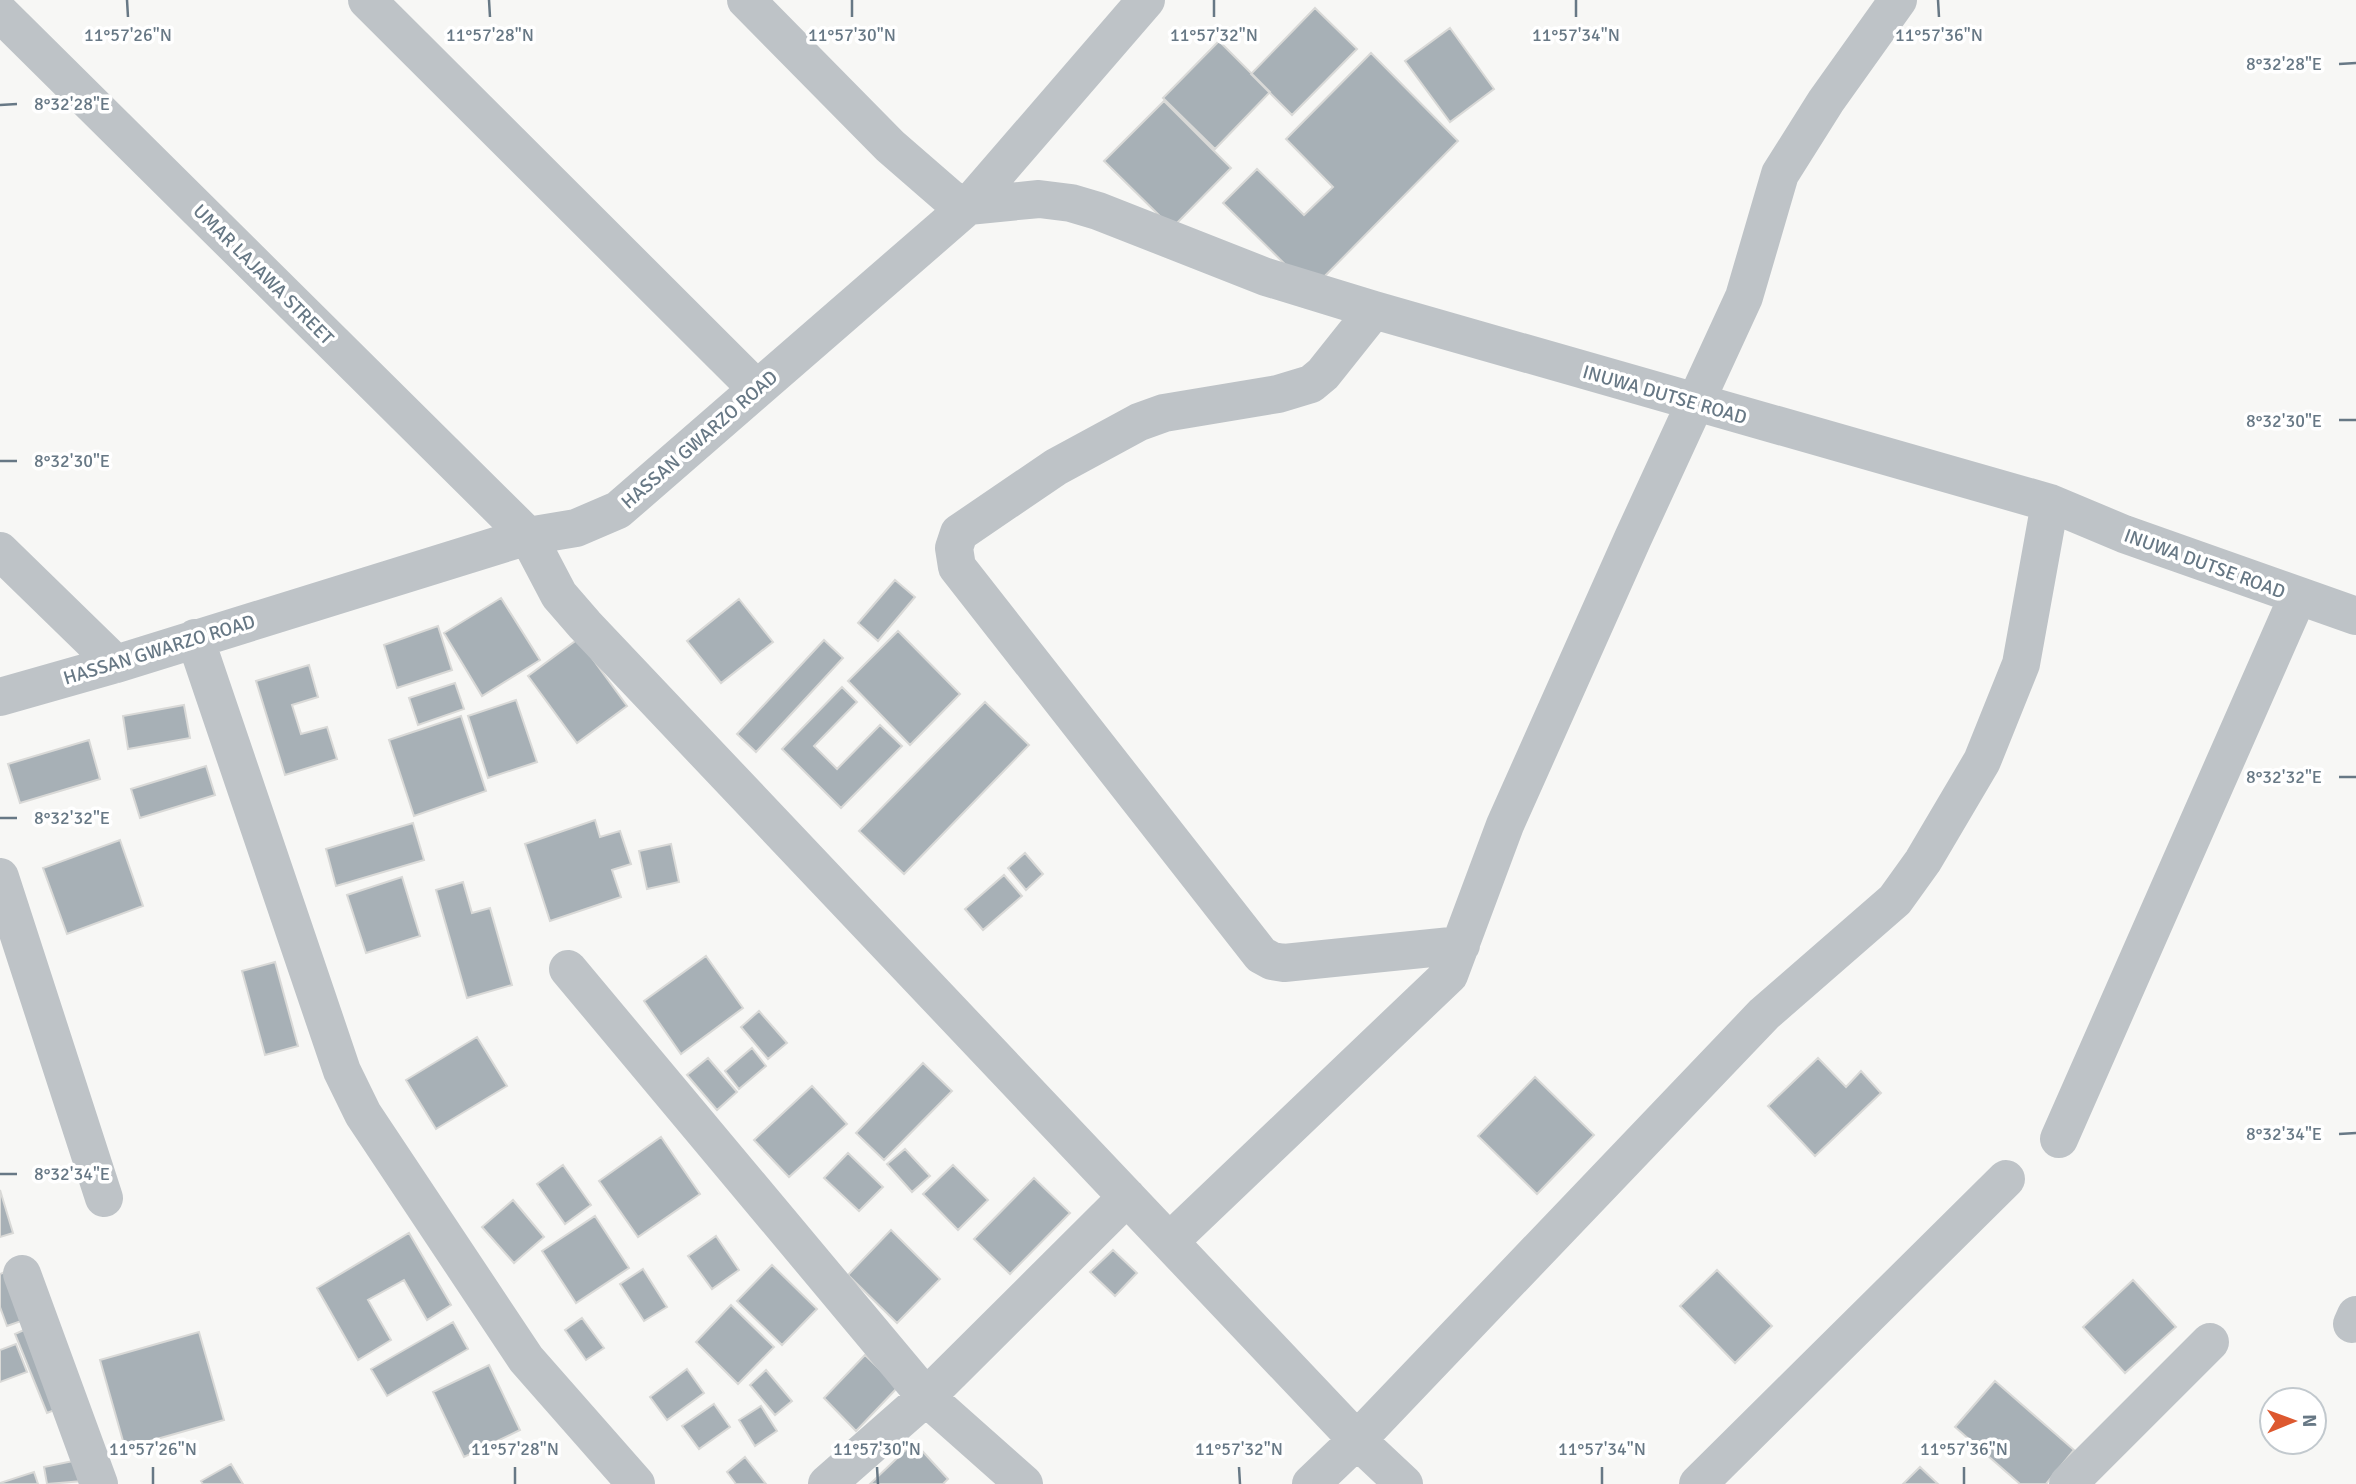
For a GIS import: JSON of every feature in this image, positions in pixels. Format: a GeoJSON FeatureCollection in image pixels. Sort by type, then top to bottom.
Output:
{"type":"FeatureCollection","features":[{"type":"Feature","properties":{"kind":"street"},"geometry":{"type":"LineString","coordinates":[[368,0],[757,389]]}},
{"type":"Feature","properties":{"kind":"street"},"geometry":{"type":"LineString","coordinates":[[746,0],[891,146],[951,199],[968,206]]}},
{"type":"Feature","properties":{"kind":"street"},"geometry":{"type":"LineString","coordinates":[[1170,1241],[1449,975],[1505,825],[1744,298],[1780,174],[1826,101],[1898,0]]}},
{"type":"Feature","properties":{"kind":"street","name":"HASSAN GWARZO ROAD"},"geometry":{"type":"LineString","coordinates":[[0,697],[116,664],[528,536],[576,528],[618,510],[968,206],[1133,4]]}},
{"type":"Feature","properties":{"kind":"street","name":"UMAR LAJAWA STREET"},"geometry":{"type":"LineString","coordinates":[[0,13],[528,536],[559,595],[585,625],[1357,1440],[1404,1484]]}},
{"type":"Feature","properties":{"kind":"street","name":"INUWA DUTSE ROAD"},"geometry":{"type":"LineString","coordinates":[[968,206],[1040,199],[1071,203],[1098,211],[1266,277],[2050,503],[2124,534],[2356,616]]}},
{"type":"Feature","properties":{"kind":"street"},"geometry":{"type":"LineString","coordinates":[[1374,310],[1311,384],[1278,394],[1164,413],[1139,422],[1056,467],[1002,503],[959,533],[954,548],[957,567],[1261,955],[1284,963],[1461,945]]}},
{"type":"Feature","properties":{"kind":"street"},"geometry":{"type":"LineString","coordinates":[[1311,1484],[1357,1440],[1764,1014],[1895,900],[1923,861],[1982,761],[2021,664],[2050,503]]}},
{"type":"Feature","properties":{"kind":"street"},"geometry":{"type":"LineString","coordinates":[[0,551],[116,664]]}},
{"type":"Feature","properties":{"kind":"street"},"geometry":{"type":"LineString","coordinates":[[2059,1139],[2298,596]]}},
{"type":"Feature","properties":{"kind":"street"},"geometry":{"type":"LineString","coordinates":[[195,638],[342,1071],[363,1114],[526,1359],[636,1484]]}},
{"type":"Feature","properties":{"kind":"street"},"geometry":{"type":"LineString","coordinates":[[0,877],[104,1198]]}},
{"type":"Feature","properties":{"kind":"street"},"geometry":{"type":"LineString","coordinates":[[568,969],[926,1396],[1024,1484]]}},
{"type":"Feature","properties":{"kind":"street"},"geometry":{"type":"LineString","coordinates":[[1698,1484],[2006,1179]]}},
{"type":"Feature","properties":{"kind":"street"},"geometry":{"type":"LineString","coordinates":[[827,1484],[926,1396],[1127,1197]]}},
{"type":"Feature","properties":{"kind":"street"},"geometry":{"type":"LineString","coordinates":[[22,1274],[99,1484]]}},
{"type":"Feature","properties":{"kind":"street"},"geometry":{"type":"LineString","coordinates":[[2068,1484],[2210,1342]]}},
{"type":"Feature","properties":{"kind":"building"},"geometry":{"type":"Polygon","coordinates":[[[1315,8],[1357,49],[1292,115],[1251,74],[1315,8]]]}},
{"type":"Feature","properties":{"kind":"building"},"geometry":{"type":"Polygon","coordinates":[[[1450,28],[1494,89],[1450,122],[1405,61],[1450,28]]]}},
{"type":"Feature","properties":{"kind":"building"},"geometry":{"type":"Polygon","coordinates":[[[1219,41],[1270,92],[1215,149],[1163,98],[1219,41]]]}},
{"type":"Feature","properties":{"kind":"building"},"geometry":{"type":"Polygon","coordinates":[[[1371,53],[1458,141],[1311,290],[1223,203],[1257,169],[1304,215],[1333,187],[1286,139],[1371,53]]]}},
{"type":"Feature","properties":{"kind":"building"},"geometry":{"type":"Polygon","coordinates":[[[1164,101],[1231,168],[1172,228],[1104,161],[1164,101]]]}},
{"type":"Feature","properties":{"kind":"building"},"geometry":{"type":"Polygon","coordinates":[[[895,580],[915,597],[878,641],[858,623],[895,580]]]}},
{"type":"Feature","properties":{"kind":"building"},"geometry":{"type":"Polygon","coordinates":[[[501,598],[540,660],[482,696],[444,633],[501,598]]]}},
{"type":"Feature","properties":{"kind":"building"},"geometry":{"type":"Polygon","coordinates":[[[739,599],[773,642],[721,683],[687,641],[739,599]]]}},
{"type":"Feature","properties":{"kind":"building"},"geometry":{"type":"Polygon","coordinates":[[[438,626],[452,670],[397,688],[384,645],[438,626]]]}},
{"type":"Feature","properties":{"kind":"building"},"geometry":{"type":"Polygon","coordinates":[[[898,631],[960,694],[910,745],[848,681],[898,631]]]}},
{"type":"Feature","properties":{"kind":"building"},"geometry":{"type":"Polygon","coordinates":[[[578,639],[627,706],[577,743],[528,676],[578,639]]]}},
{"type":"Feature","properties":{"kind":"building"},"geometry":{"type":"Polygon","coordinates":[[[824,640],[843,658],[756,752],[737,734],[824,640]]]}},
{"type":"Feature","properties":{"kind":"building"},"geometry":{"type":"Polygon","coordinates":[[[309,665],[318,697],[292,705],[301,734],[327,727],[337,759],[285,775],[256,681],[309,665]]]}},
{"type":"Feature","properties":{"kind":"building"},"geometry":{"type":"Polygon","coordinates":[[[455,683],[464,709],[418,725],[409,698],[455,683]]]}},
{"type":"Feature","properties":{"kind":"building"},"geometry":{"type":"Polygon","coordinates":[[[842,687],[857,702],[814,746],[837,769],[880,725],[902,746],[841,808],[782,749],[842,687]]]}},
{"type":"Feature","properties":{"kind":"building"},"geometry":{"type":"Polygon","coordinates":[[[516,700],[537,762],[488,778],[468,716],[516,700]]]}},
{"type":"Feature","properties":{"kind":"building"},"geometry":{"type":"Polygon","coordinates":[[[985,702],[1029,745],[904,874],[859,831],[985,702]]]}},
{"type":"Feature","properties":{"kind":"building"},"geometry":{"type":"Polygon","coordinates":[[[184,705],[190,738],[128,749],[123,716],[184,705]]]}},
{"type":"Feature","properties":{"kind":"building"},"geometry":{"type":"Polygon","coordinates":[[[461,716],[486,791],[414,816],[389,740],[461,716]]]}},
{"type":"Feature","properties":{"kind":"building"},"geometry":{"type":"Polygon","coordinates":[[[89,740],[100,779],[20,803],[8,764],[89,740]]]}},
{"type":"Feature","properties":{"kind":"building"},"geometry":{"type":"Polygon","coordinates":[[[206,766],[215,795],[140,818],[131,789],[206,766]]]}},
{"type":"Feature","properties":{"kind":"building"},"geometry":{"type":"Polygon","coordinates":[[[595,820],[600,837],[620,831],[631,864],[612,870],[621,897],[550,921],[525,844],[595,820]]]}},
{"type":"Feature","properties":{"kind":"building"},"geometry":{"type":"Polygon","coordinates":[[[413,823],[424,860],[336,886],[326,849],[413,823]]]}},
{"type":"Feature","properties":{"kind":"building"},"geometry":{"type":"Polygon","coordinates":[[[120,840],[143,906],[67,934],[43,868],[120,840]]]}},
{"type":"Feature","properties":{"kind":"building"},"geometry":{"type":"Polygon","coordinates":[[[671,844],[679,882],[647,889],[639,851],[671,844]]]}},
{"type":"Feature","properties":{"kind":"building"},"geometry":{"type":"Polygon","coordinates":[[[1025,853],[1043,874],[1026,890],[1008,868],[1025,853]]]}},
{"type":"Feature","properties":{"kind":"building"},"geometry":{"type":"Polygon","coordinates":[[[1004,875],[1022,896],[983,930],[965,909],[1004,875]]]}},
{"type":"Feature","properties":{"kind":"building"},"geometry":{"type":"Polygon","coordinates":[[[402,877],[420,936],[366,953],[347,895],[402,877]]]}},
{"type":"Feature","properties":{"kind":"building"},"geometry":{"type":"Polygon","coordinates":[[[463,882],[472,913],[490,908],[512,985],[467,998],[436,890],[463,882]]]}},
{"type":"Feature","properties":{"kind":"building"},"geometry":{"type":"Polygon","coordinates":[[[706,956],[743,1008],[681,1054],[644,1001],[706,956]]]}},
{"type":"Feature","properties":{"kind":"building"},"geometry":{"type":"Polygon","coordinates":[[[275,962],[298,1046],[265,1055],[242,971],[275,962]]]}},
{"type":"Feature","properties":{"kind":"building"},"geometry":{"type":"Polygon","coordinates":[[[759,1011],[787,1043],[768,1059],[741,1027],[759,1011]]]}},
{"type":"Feature","properties":{"kind":"building"},"geometry":{"type":"Polygon","coordinates":[[[477,1037],[507,1086],[436,1129],[406,1080],[477,1037]]]}},
{"type":"Feature","properties":{"kind":"building"},"geometry":{"type":"Polygon","coordinates":[[[752,1048],[766,1066],[739,1089],[725,1071],[752,1048]]]}},
{"type":"Feature","properties":{"kind":"building"},"geometry":{"type":"Polygon","coordinates":[[[708,1058],[737,1092],[717,1110],[687,1075],[708,1058]]]}},
{"type":"Feature","properties":{"kind":"building"},"geometry":{"type":"Polygon","coordinates":[[[1818,1058],[1846,1087],[1861,1071],[1881,1093],[1815,1156],[1768,1106],[1818,1058]]]}},
{"type":"Feature","properties":{"kind":"building"},"geometry":{"type":"Polygon","coordinates":[[[923,1063],[952,1091],[884,1160],[856,1133],[923,1063]]]}},
{"type":"Feature","properties":{"kind":"building"},"geometry":{"type":"Polygon","coordinates":[[[1535,1077],[1594,1135],[1537,1194],[1478,1136],[1535,1077]]]}},
{"type":"Feature","properties":{"kind":"building"},"geometry":{"type":"Polygon","coordinates":[[[812,1086],[847,1124],[789,1177],[754,1140],[812,1086]]]}},
{"type":"Feature","properties":{"kind":"building"},"geometry":{"type":"Polygon","coordinates":[[[661,1137],[700,1194],[638,1237],[599,1181],[661,1137]]]}},
{"type":"Feature","properties":{"kind":"building"},"geometry":{"type":"Polygon","coordinates":[[[905,1149],[930,1176],[912,1192],[887,1164],[905,1149]]]}},
{"type":"Feature","properties":{"kind":"building"},"geometry":{"type":"Polygon","coordinates":[[[848,1153],[883,1187],[859,1211],[824,1178],[848,1153]]]}},
{"type":"Feature","properties":{"kind":"building"},"geometry":{"type":"Polygon","coordinates":[[[563,1165],[591,1205],[565,1224],[537,1184],[563,1165]]]}},
{"type":"Feature","properties":{"kind":"building"},"geometry":{"type":"Polygon","coordinates":[[[953,1165],[988,1200],[958,1230],[923,1194],[953,1165]]]}},
{"type":"Feature","properties":{"kind":"building"},"geometry":{"type":"Polygon","coordinates":[[[1034,1178],[1070,1213],[1010,1274],[974,1239],[1034,1178]]]}},
{"type":"Feature","properties":{"kind":"building"},"geometry":{"type":"Polygon","coordinates":[[[0,1190],[13,1233],[0,1237],[0,1190]]]}},
{"type":"Feature","properties":{"kind":"building"},"geometry":{"type":"Polygon","coordinates":[[[513,1200],[544,1237],[514,1263],[482,1227],[513,1200]]]}},
{"type":"Feature","properties":{"kind":"building"},"geometry":{"type":"Polygon","coordinates":[[[595,1216],[629,1268],[576,1303],[542,1251],[595,1216]]]}},
{"type":"Feature","properties":{"kind":"building"},"geometry":{"type":"Polygon","coordinates":[[[891,1230],[940,1279],[897,1323],[848,1275],[891,1230]]]}},
{"type":"Feature","properties":{"kind":"building"},"geometry":{"type":"Polygon","coordinates":[[[409,1233],[451,1305],[427,1320],[404,1280],[368,1300],[391,1340],[358,1360],[317,1288],[409,1233]]]}},
{"type":"Feature","properties":{"kind":"building"},"geometry":{"type":"Polygon","coordinates":[[[716,1236],[739,1270],[712,1289],[688,1256],[716,1236]]]}},
{"type":"Feature","properties":{"kind":"building"},"geometry":{"type":"Polygon","coordinates":[[[1113,1250],[1137,1273],[1115,1296],[1090,1272],[1113,1250]]]}},
{"type":"Feature","properties":{"kind":"building"},"geometry":{"type":"Polygon","coordinates":[[[772,1265],[817,1309],[782,1345],[737,1301],[772,1265]]]}},
{"type":"Feature","properties":{"kind":"building"},"geometry":{"type":"Polygon","coordinates":[[[12,1269],[30,1318],[7,1326],[0,1307],[0,1274],[12,1269]]]}},
{"type":"Feature","properties":{"kind":"building"},"geometry":{"type":"Polygon","coordinates":[[[643,1269],[667,1307],[644,1321],[620,1284],[643,1269]]]}},
{"type":"Feature","properties":{"kind":"building"},"geometry":{"type":"Polygon","coordinates":[[[1717,1270],[1772,1326],[1735,1363],[1680,1306],[1717,1270]]]}},
{"type":"Feature","properties":{"kind":"building"},"geometry":{"type":"Polygon","coordinates":[[[2133,1280],[2176,1327],[2125,1373],[2083,1327],[2133,1280]]]}},
{"type":"Feature","properties":{"kind":"building"},"geometry":{"type":"Polygon","coordinates":[[[731,1305],[774,1347],[738,1384],[696,1342],[731,1305]]]}},
{"type":"Feature","properties":{"kind":"building"},"geometry":{"type":"Polygon","coordinates":[[[582,1318],[604,1348],[586,1360],[565,1330],[582,1318]]]}},
{"type":"Feature","properties":{"kind":"building"},"geometry":{"type":"Polygon","coordinates":[[[453,1322],[468,1349],[387,1396],[371,1369],[453,1322]]]}},
{"type":"Feature","properties":{"kind":"building"},"geometry":{"type":"Polygon","coordinates":[[[37,1324],[70,1404],[47,1413],[15,1334],[37,1324]]]}},
{"type":"Feature","properties":{"kind":"building"},"geometry":{"type":"Polygon","coordinates":[[[199,1332],[224,1420],[125,1448],[100,1360],[199,1332]]]}},
{"type":"Feature","properties":{"kind":"building"},"geometry":{"type":"Polygon","coordinates":[[[16,1344],[27,1372],[0,1382],[0,1350],[16,1344]]]}},
{"type":"Feature","properties":{"kind":"building"},"geometry":{"type":"Polygon","coordinates":[[[865,1355],[898,1387],[856,1431],[824,1398],[865,1355]]]}},
{"type":"Feature","properties":{"kind":"building"},"geometry":{"type":"Polygon","coordinates":[[[489,1365],[520,1430],[464,1457],[433,1392],[489,1365]]]}},
{"type":"Feature","properties":{"kind":"building"},"geometry":{"type":"Polygon","coordinates":[[[687,1369],[704,1393],[667,1420],[650,1397],[687,1369]]]}},
{"type":"Feature","properties":{"kind":"building"},"geometry":{"type":"Polygon","coordinates":[[[766,1370],[792,1401],[775,1415],[750,1385],[766,1370]]]}},
{"type":"Feature","properties":{"kind":"building"},"geometry":{"type":"Polygon","coordinates":[[[1995,1381],[2074,1450],[2046,1484],[2020,1484],[1955,1427],[1995,1381]]]}},
{"type":"Feature","properties":{"kind":"building"},"geometry":{"type":"Polygon","coordinates":[[[714,1404],[730,1427],[699,1449],[682,1426],[714,1404]]]}},
{"type":"Feature","properties":{"kind":"building"},"geometry":{"type":"Polygon","coordinates":[[[761,1406],[777,1431],[755,1446],[739,1420],[761,1406]]]}},
{"type":"Feature","properties":{"kind":"building"},"geometry":{"type":"Polygon","coordinates":[[[914,1442],[948,1479],[943,1484],[870,1484],[914,1442]]]}},
{"type":"Feature","properties":{"kind":"building"},"geometry":{"type":"Polygon","coordinates":[[[745,1457],[766,1484],[736,1484],[727,1472],[745,1457]]]}},
{"type":"Feature","properties":{"kind":"building"},"geometry":{"type":"Polygon","coordinates":[[[78,1460],[83,1481],[47,1484],[44,1467],[78,1460]]]}},
{"type":"Feature","properties":{"kind":"building"},"geometry":{"type":"Polygon","coordinates":[[[231,1464],[243,1484],[203,1484],[201,1481],[231,1464]]]}},
{"type":"Feature","properties":{"kind":"building"},"geometry":{"type":"Polygon","coordinates":[[[1920,1467],[1938,1484],[1903,1484],[1920,1467]]]}},
{"type":"Feature","properties":{"kind":"building"},"geometry":{"type":"Polygon","coordinates":[[[34,1472],[38,1484],[0,1484],[0,1483],[34,1472]]]}}]}
